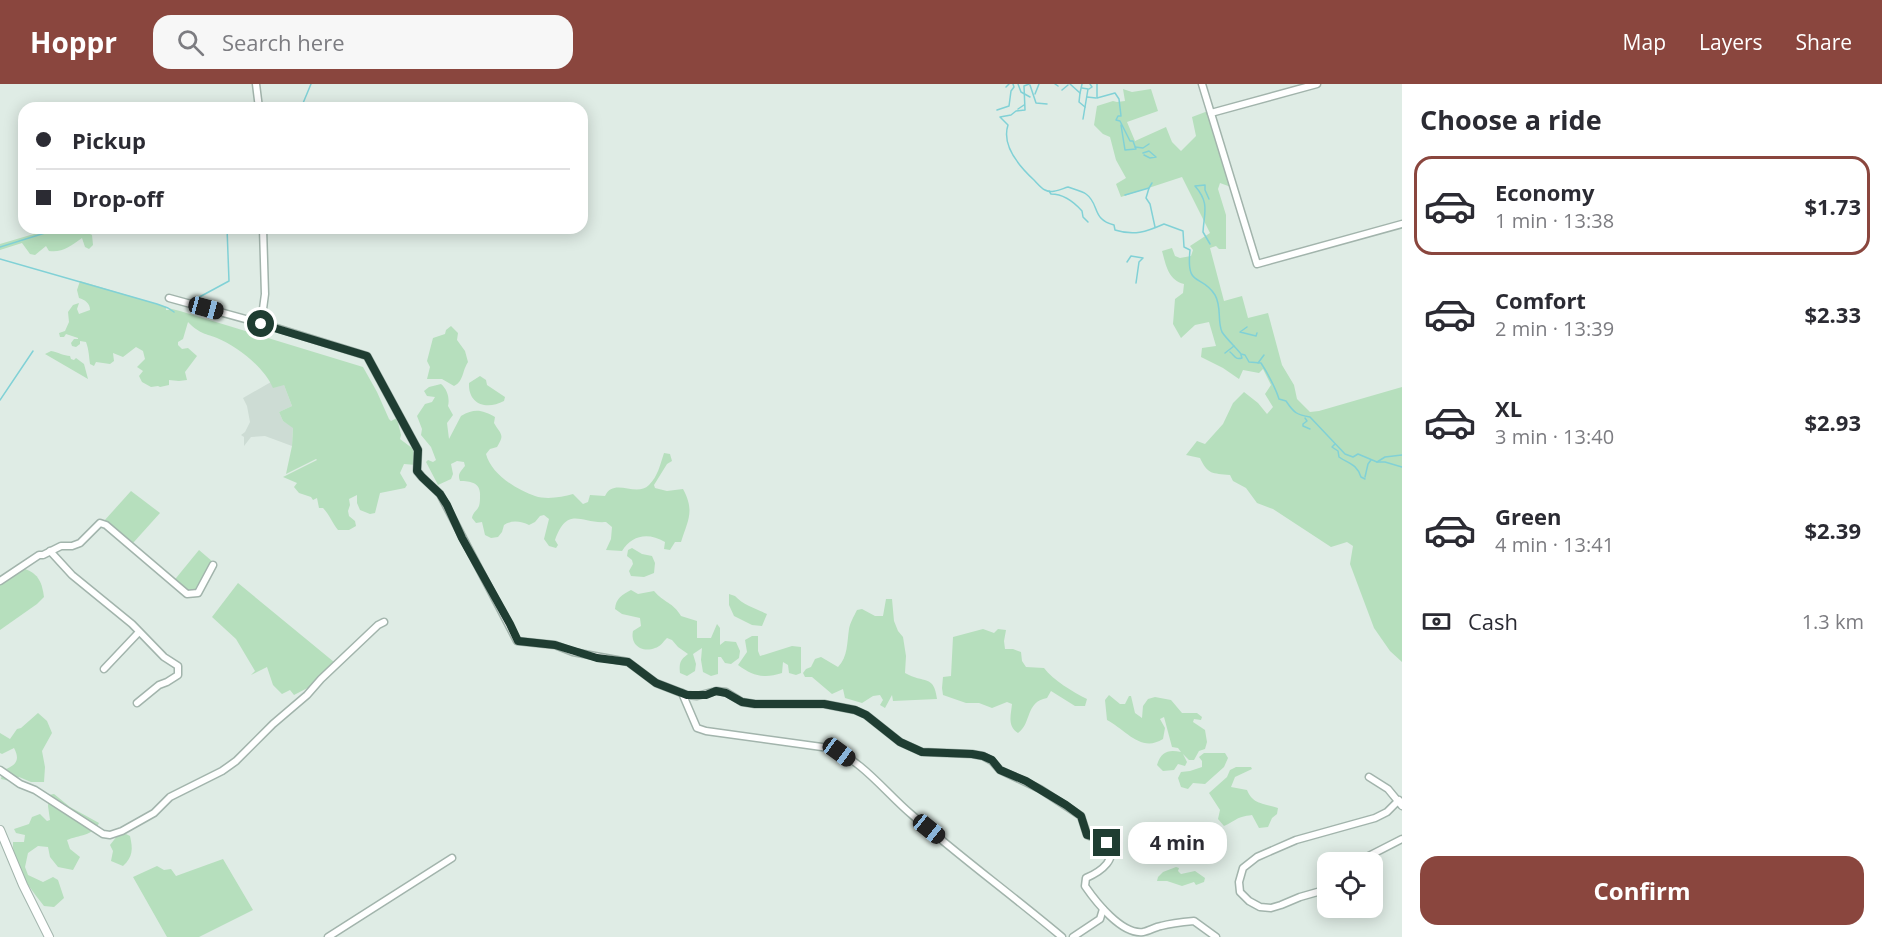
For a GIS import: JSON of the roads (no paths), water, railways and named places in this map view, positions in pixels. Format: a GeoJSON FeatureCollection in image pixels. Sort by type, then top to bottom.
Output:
{"type":"FeatureCollection","features":[{"type":"Feature","properties":{"kind":"street"},"geometry":{"type":"LineString","coordinates":[[256,84],[258,102]]}},
{"type":"Feature","properties":{"kind":"street"},"geometry":{"type":"LineString","coordinates":[[1202,84],[1257,264],[1402,224]]}},
{"type":"Feature","properties":{"kind":"street"},"geometry":{"type":"LineString","coordinates":[[1211,113],[1317,84]]}},
{"type":"Feature","properties":{"kind":"street"},"geometry":{"type":"LineString","coordinates":[[261,324],[265,294],[263,234]]}},
{"type":"Feature","properties":{"kind":"street"},"geometry":{"type":"LineString","coordinates":[[169,298],[367,356],[418,450],[417,471],[440,494],[447,505],[462,538],[518,641],[555,645],[597,658],[628,662],[656,683],[682,693],[697,696],[716,691],[726,693],[742,702],[755,704],[833,706],[866,715],[900,742],[922,752],[983,756],[992,760],[1000,770],[1026,781],[1066,805],[1081,816],[1087,835],[1102,839],[1107,843],[1110,852],[1109,861],[1105,867],[1086,878],[1085,886],[1103,909],[1125,928],[1134,932],[1144,932],[1172,923],[1194,921],[1216,937]]}},
{"type":"Feature","properties":{"kind":"street"},"geometry":{"type":"LineString","coordinates":[[0,581],[39,555],[61,546],[80,543],[100,523],[106,525],[187,594],[198,593],[213,565]]}},
{"type":"Feature","properties":{"kind":"street"},"geometry":{"type":"LineString","coordinates":[[50,551],[72,575],[139,632],[164,657],[178,666],[179,670],[174,678],[159,685],[137,703]]}},
{"type":"Feature","properties":{"kind":"street"},"geometry":{"type":"LineString","coordinates":[[0,770],[103,834],[110,835],[122,831],[154,813],[170,797],[222,771],[236,761],[378,625],[384,622]]}},
{"type":"Feature","properties":{"kind":"street"},"geometry":{"type":"LineString","coordinates":[[104,669],[139,632]]}},
{"type":"Feature","properties":{"kind":"street"},"geometry":{"type":"LineString","coordinates":[[682,693],[697,728],[839,752],[857,765],[911,815],[1062,937]]}},
{"type":"Feature","properties":{"kind":"street"},"geometry":{"type":"LineString","coordinates":[[1317,893],[1271,908],[1260,907],[1240,892],[1239,882],[1243,868],[1257,857],[1296,840],[1375,818],[1401,803],[1388,789],[1369,777]]}},
{"type":"Feature","properties":{"kind":"street"},"geometry":{"type":"LineString","coordinates":[[0,830],[23,885],[49,937]]}},
{"type":"Feature","properties":{"kind":"street"},"geometry":{"type":"LineString","coordinates":[[1377,852],[1402,839]]}},
{"type":"Feature","properties":{"kind":"street"},"geometry":{"type":"LineString","coordinates":[[328,937],[452,858]]}},
{"type":"Feature","properties":{"kind":"street"},"geometry":{"type":"LineString","coordinates":[[1073,937],[1100,919],[1103,909]]}},
{"type":"Feature","properties":{"kind":"waterway"},"geometry":{"type":"LineString","coordinates":[[304,102],[311,84]]}},
{"type":"Feature","properties":{"kind":"waterway"},"geometry":{"type":"LineString","coordinates":[[1006,87],[1009,84]]}},
{"type":"Feature","properties":{"kind":"waterway"},"geometry":{"type":"LineString","coordinates":[[997,110],[1009,106],[1013,84]]}},
{"type":"Feature","properties":{"kind":"waterway"},"geometry":{"type":"LineString","coordinates":[[1018,84],[1021,92],[1030,97]]}},
{"type":"Feature","properties":{"kind":"waterway"},"geometry":{"type":"LineString","coordinates":[[1029,84],[1024,86],[1025,110],[1000,117],[1008,125],[1009,148],[1029,175],[1048,191],[1068,187],[1086,194],[1102,219],[1114,225],[1115,230],[1128,233],[1140,232],[1164,224],[1183,231],[1184,247],[1190,250],[1189,262],[1192,276],[1210,288],[1215,295],[1222,332],[1249,362],[1261,363],[1279,399],[1286,401],[1296,413],[1310,417],[1345,454],[1353,457],[1358,454],[1377,462],[1402,467]]}},
{"type":"Feature","properties":{"kind":"waterway"},"geometry":{"type":"LineString","coordinates":[[1035,94],[1039,84]]}},
{"type":"Feature","properties":{"kind":"waterway"},"geometry":{"type":"LineString","coordinates":[[1070,84],[1080,93],[1079,102],[1085,107]]}},
{"type":"Feature","properties":{"kind":"waterway"},"geometry":{"type":"LineString","coordinates":[[1080,93],[1082,84]]}},
{"type":"Feature","properties":{"kind":"waterway"},"geometry":{"type":"LineString","coordinates":[[1089,89],[1092,87],[1090,84]]}},
{"type":"Feature","properties":{"kind":"waterway"},"geometry":{"type":"LineString","coordinates":[[1097,84],[1097,98],[1115,93],[1119,99],[1121,116],[1118,116],[1116,120],[1120,121],[1136,149],[1125,150],[1121,125]]}},
{"type":"Feature","properties":{"kind":"waterway"},"geometry":{"type":"LineString","coordinates":[[1030,85],[1036,103],[1047,104]]}},
{"type":"Feature","properties":{"kind":"waterway"},"geometry":{"type":"LineString","coordinates":[[1062,90],[1068,85]]}},
{"type":"Feature","properties":{"kind":"waterway"},"geometry":{"type":"LineString","coordinates":[[1082,88],[1088,89],[1083,119]]}},
{"type":"Feature","properties":{"kind":"waterway"},"geometry":{"type":"LineString","coordinates":[[1087,97],[1096,98]]}},
{"type":"Feature","properties":{"kind":"waterway"},"geometry":{"type":"LineString","coordinates":[[1018,109],[1024,105]]}},
{"type":"Feature","properties":{"kind":"waterway"},"geometry":{"type":"LineString","coordinates":[[1135,147],[1143,148],[1149,144]]}},
{"type":"Feature","properties":{"kind":"waterway"},"geometry":{"type":"LineString","coordinates":[[1143,153],[1149,151],[1156,157],[1150,158],[1144,155]]}},
{"type":"Feature","properties":{"kind":"waterway"},"geometry":{"type":"LineString","coordinates":[[1152,183],[1146,198],[1150,204],[1155,227]]}},
{"type":"Feature","properties":{"kind":"waterway"},"geometry":{"type":"LineString","coordinates":[[1209,199],[1205,185],[1195,186],[1203,198],[1205,214],[1203,232],[1210,244]]}},
{"type":"Feature","properties":{"kind":"waterway"},"geometry":{"type":"LineString","coordinates":[[1125,195],[1149,188]]}},
{"type":"Feature","properties":{"kind":"waterway"},"geometry":{"type":"LineString","coordinates":[[1049,191],[1051,194],[1060,195],[1072,202],[1082,211],[1083,217],[1088,222]]}},
{"type":"Feature","properties":{"kind":"waterway"},"geometry":{"type":"LineString","coordinates":[[0,247],[42,234]]}},
{"type":"Feature","properties":{"kind":"waterway"},"geometry":{"type":"LineString","coordinates":[[192,301],[229,281],[227,234]]}},
{"type":"Feature","properties":{"kind":"waterway"},"geometry":{"type":"LineString","coordinates":[[1127,262],[1131,256],[1143,258],[1139,262],[1136,283]]}},
{"type":"Feature","properties":{"kind":"waterway"},"geometry":{"type":"LineString","coordinates":[[0,259],[157,304],[174,312]]}},
{"type":"Feature","properties":{"kind":"waterway"},"geometry":{"type":"LineString","coordinates":[[1247,327],[1240,332],[1256,336],[1257,333]]}},
{"type":"Feature","properties":{"kind":"waterway"},"geometry":{"type":"LineString","coordinates":[[1225,353],[1234,346]]}},
{"type":"Feature","properties":{"kind":"waterway"},"geometry":{"type":"LineString","coordinates":[[0,400],[33,351]]}},
{"type":"Feature","properties":{"kind":"waterway"},"geometry":{"type":"LineString","coordinates":[[1230,352],[1238,358],[1242,358],[1241,355]]}},
{"type":"Feature","properties":{"kind":"waterway"},"geometry":{"type":"LineString","coordinates":[[1258,363],[1264,355]]}},
{"type":"Feature","properties":{"kind":"waterway"},"geometry":{"type":"LineString","coordinates":[[1305,418],[1307,421],[1303,426],[1310,429]]}},
{"type":"Feature","properties":{"kind":"waterway"},"geometry":{"type":"LineString","coordinates":[[1335,444],[1332,447],[1338,451],[1339,457],[1355,467],[1365,479]]}},
{"type":"Feature","properties":{"kind":"waterway"},"geometry":{"type":"LineString","coordinates":[[1377,462],[1385,457],[1402,455]]}},
{"type":"Feature","properties":{"kind":"waterway"},"geometry":{"type":"LineString","coordinates":[[1365,477],[1371,460]]}}]}
